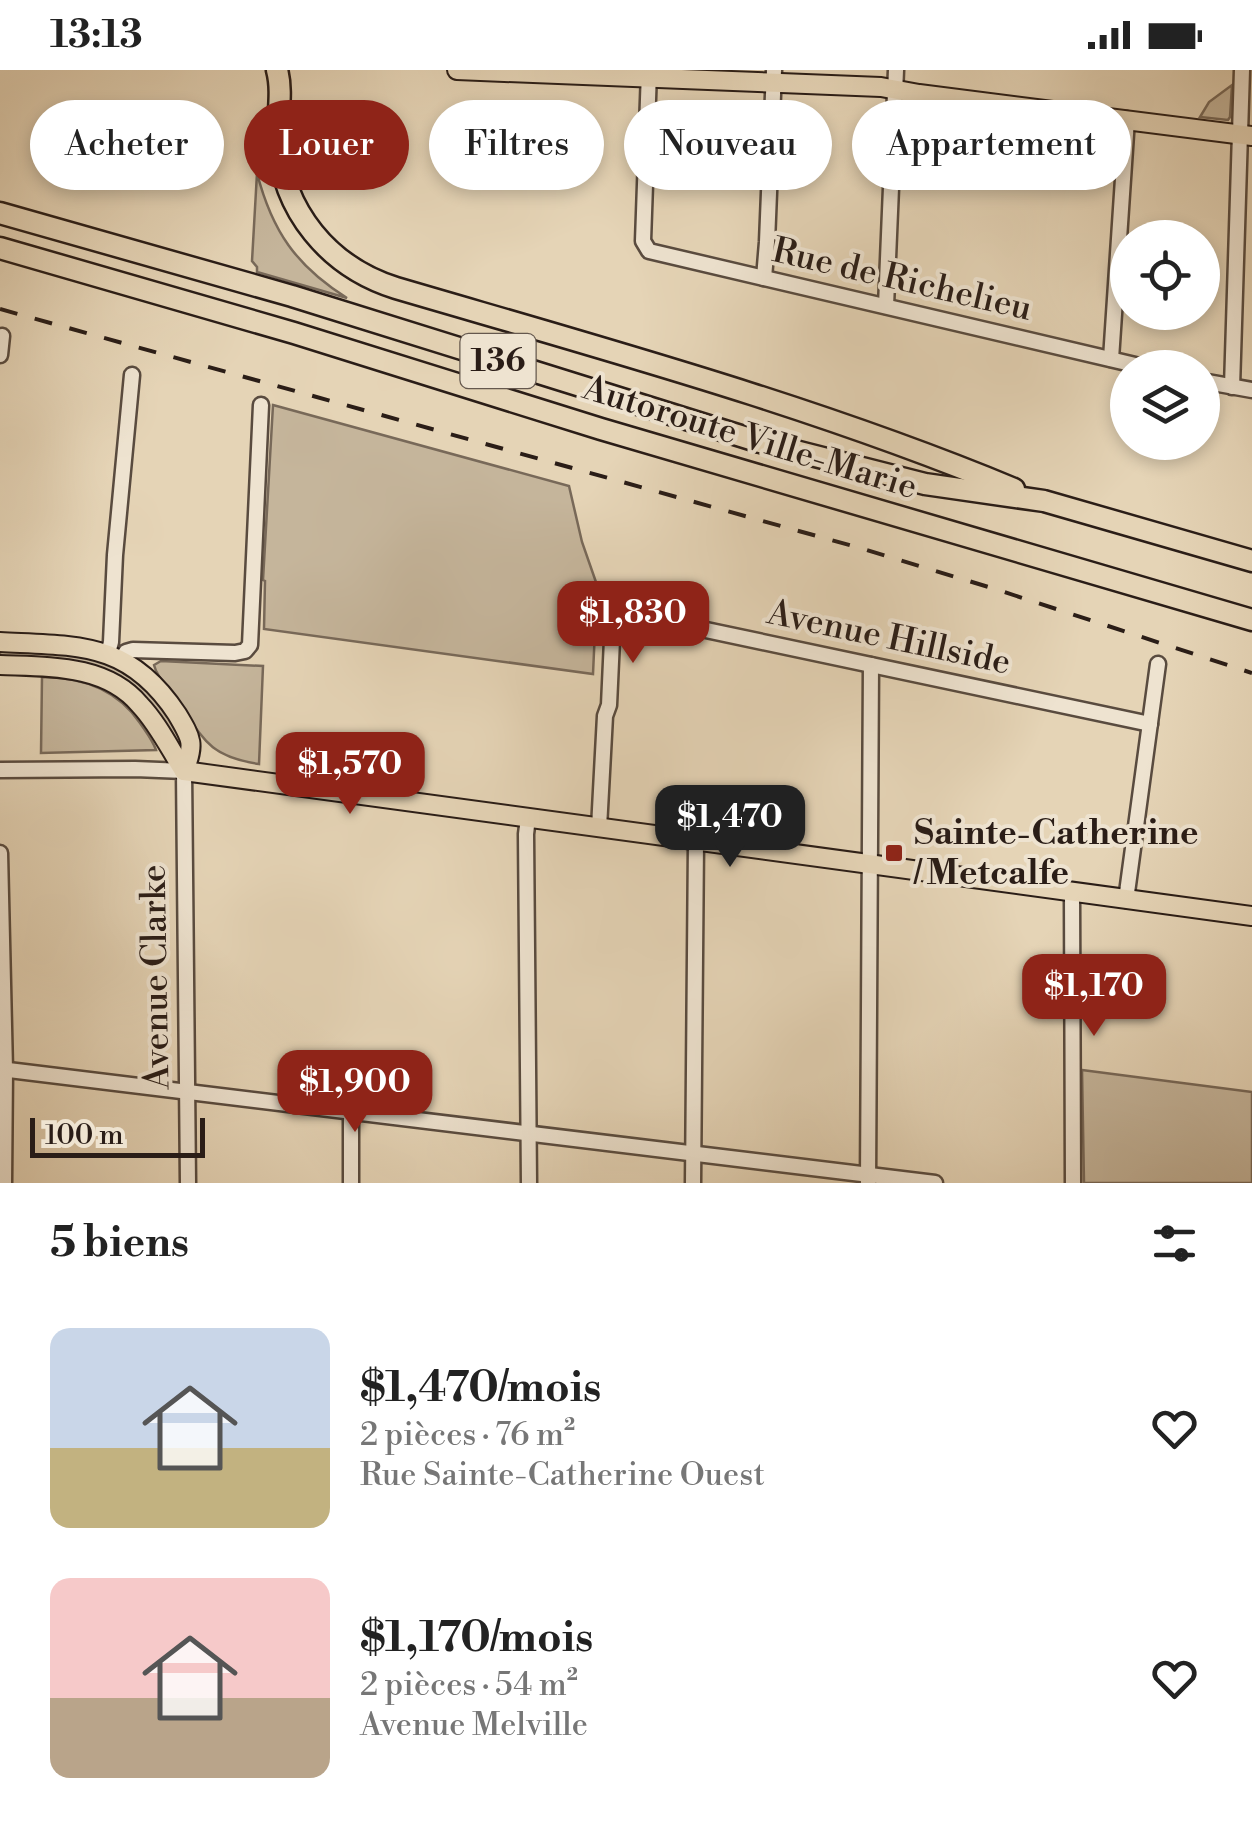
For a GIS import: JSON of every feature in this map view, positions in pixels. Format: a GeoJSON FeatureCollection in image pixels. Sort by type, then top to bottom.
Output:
{"type":"FeatureCollection","features":[{"type":"Feature","properties":{"kind":"highway"},"geometry":{"type":"LineString","coordinates":[[276,70],[280,80],[278,139],[286,186],[318,239],[355,270],[396,288],[774,400],[932,455],[1044,502]]}},
{"type":"Feature","properties":{"kind":"highway","name":"Autoroute Ville-Marie"},"geometry":{"type":"LineString","coordinates":[[0,213],[292,296],[760,442],[926,484],[1044,502],[1252,561]]}},
{"type":"Feature","properties":{"kind":"highway","name":"Autoroute Ville-Marie"},"geometry":{"type":"LineString","coordinates":[[0,248],[294,332],[602,429],[1252,620]]}},
{"type":"Feature","properties":{"kind":"main road"},"geometry":{"type":"LineString","coordinates":[[457,70],[774,76],[975,100]]}},
{"type":"Feature","properties":{"kind":"main road"},"geometry":{"type":"LineString","coordinates":[[1131,120],[1246,135]]}},
{"type":"Feature","properties":{"kind":"main road"},"geometry":{"type":"LineString","coordinates":[[0,642],[80,647],[115,657],[154,684],[188,732],[192,751],[184,771]]}},
{"type":"Feature","properties":{"kind":"main road"},"geometry":{"type":"LineString","coordinates":[[0,665],[78,671],[120,687],[149,715],[184,771]]}},
{"type":"Feature","properties":{"kind":"main road"},"geometry":{"type":"LineString","coordinates":[[184,771],[1252,916]]}},
{"type":"Feature","properties":{"kind":"street"},"geometry":{"type":"LineString","coordinates":[[886,306],[896,70]]}},
{"type":"Feature","properties":{"kind":"street"},"geometry":{"type":"LineString","coordinates":[[1232,387],[1246,135],[1242,70]]}},
{"type":"Feature","properties":{"kind":"street","name":"Rue de Richelieu"},"geometry":{"type":"LineString","coordinates":[[649,74],[643,239],[645,246],[656,254],[1110,358]]}},
{"type":"Feature","properties":{"kind":"street"},"geometry":{"type":"LineString","coordinates":[[764,278],[774,76]]}},
{"type":"Feature","properties":{"kind":"street"},"geometry":{"type":"LineString","coordinates":[[1112,350],[1122,190]]}},
{"type":"Feature","properties":{"kind":"street"},"geometry":{"type":"LineString","coordinates":[[0,356],[2,336]]}},
{"type":"Feature","properties":{"kind":"street"},"geometry":{"type":"LineString","coordinates":[[132,375],[115,555],[111,642],[115,657],[135,650],[235,653],[248,649],[252,636],[261,405]]}},
{"type":"Feature","properties":{"kind":"street"},"geometry":{"type":"LineString","coordinates":[[1220,384],[1252,390]]}},
{"type":"Feature","properties":{"kind":"street","name":"Avenue Hillside"},"geometry":{"type":"LineString","coordinates":[[598,828],[616,613],[1150,724]]}},
{"type":"Feature","properties":{"kind":"street"},"geometry":{"type":"LineString","coordinates":[[1126,900],[1158,664]]}},
{"type":"Feature","properties":{"kind":"street"},"geometry":{"type":"LineString","coordinates":[[868,1179],[871,665]]}},
{"type":"Feature","properties":{"kind":"street"},"geometry":{"type":"LineString","coordinates":[[0,770],[184,771]]}},
{"type":"Feature","properties":{"kind":"street","name":"Avenue Clarke"},"geometry":{"type":"LineString","coordinates":[[184,771],[188,1183]]}},
{"type":"Feature","properties":{"kind":"street"},"geometry":{"type":"LineString","coordinates":[[528,818],[529,1183]]}},
{"type":"Feature","properties":{"kind":"street"},"geometry":{"type":"LineString","coordinates":[[693,1183],[696,842]]}},
{"type":"Feature","properties":{"kind":"street"},"geometry":{"type":"LineString","coordinates":[[0,853],[4,1183]]}},
{"type":"Feature","properties":{"kind":"street"},"geometry":{"type":"LineString","coordinates":[[1072,892],[1073,1183]]}},
{"type":"Feature","properties":{"kind":"street"},"geometry":{"type":"LineString","coordinates":[[3,1069],[868,1179],[935,1183]]}},
{"type":"Feature","properties":{"kind":"street"},"geometry":{"type":"LineString","coordinates":[[350,1183],[351,1112]]}},
{"type":"Feature","properties":{"kind":"shaded area"},"geometry":{"type":"Polygon","coordinates":[[[1232,85],[1228,120],[1200,117],[1209,102],[1232,85]]]}},
{"type":"Feature","properties":{"kind":"shaded area"},"geometry":{"type":"Polygon","coordinates":[[[256,190],[262,190],[288,245],[314,273],[347,298],[257,272],[252,261],[256,190]]]}},
{"type":"Feature","properties":{"kind":"shaded area"},"geometry":{"type":"Polygon","coordinates":[[[273,405],[569,486],[597,585],[593,674],[264,629],[273,405]]]}},
{"type":"Feature","properties":{"kind":"shaded area"},"geometry":{"type":"Polygon","coordinates":[[[0,649],[71,653],[108,664],[153,695],[175,725],[182,743],[177,744],[105,670],[76,662],[0,658],[0,649]]]}},
{"type":"Feature","properties":{"kind":"shaded area"},"geometry":{"type":"Polygon","coordinates":[[[161,661],[263,666],[259,764],[228,756],[208,743],[158,674],[154,665],[161,661]]]}},
{"type":"Feature","properties":{"kind":"shaded area"},"geometry":{"type":"Polygon","coordinates":[[[42,677],[85,683],[121,701],[156,750],[41,753],[42,677]]]}},
{"type":"Feature","properties":{"kind":"shaded area"},"geometry":{"type":"Polygon","coordinates":[[[1082,1070],[1252,1092],[1252,1183],[1084,1183],[1082,1070]]]}},
{"type":"Feature","properties":{"kind":"railway"},"geometry":{"type":"LineString","coordinates":[[0,309],[860,548],[1252,673]]}},
{"type":"Feature","properties":{"kind":"place","name":"Sainte-Catherine / Metcalfe"},"geometry":{"type":"Point","coordinates":[894,853]}}]}
